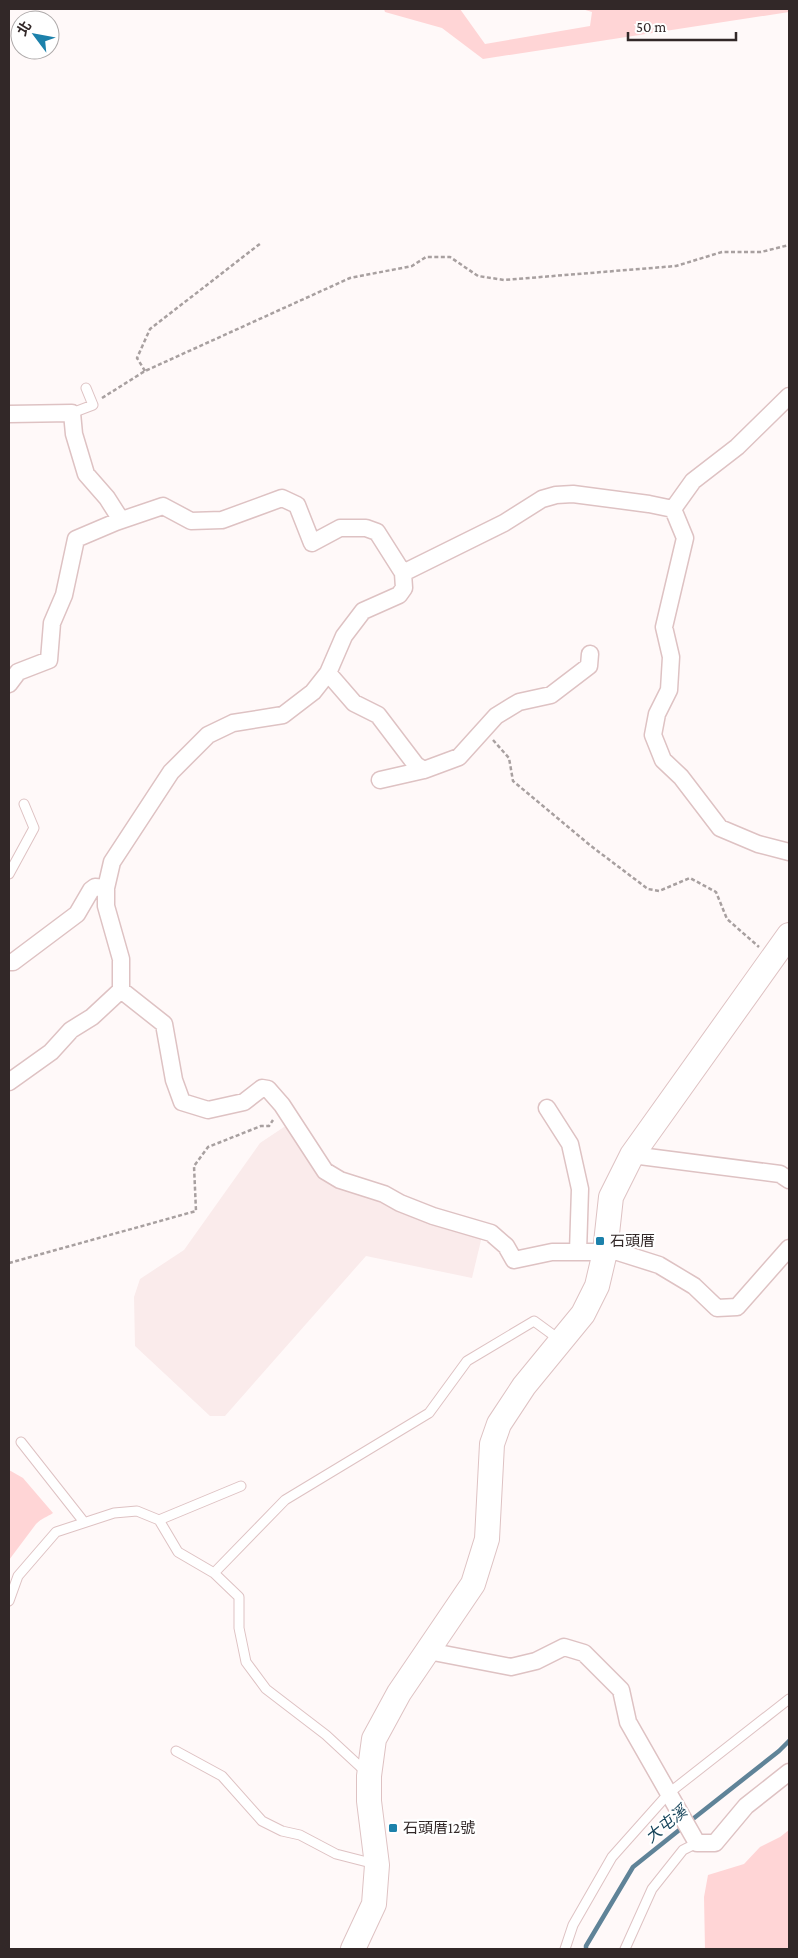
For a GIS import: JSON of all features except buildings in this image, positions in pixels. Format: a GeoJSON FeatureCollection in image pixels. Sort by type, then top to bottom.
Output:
{"type":"FeatureCollection","features":[{"type":"Feature","properties":{"kind":"street"},"geometry":{"type":"LineString","coordinates":[[673,509],[693,481],[737,447],[789,396]]}},
{"type":"Feature","properties":{"kind":"street"},"geometry":{"type":"LineString","coordinates":[[9,414],[72,414],[74,434],[86,474],[107,498],[121,520]]}},
{"type":"Feature","properties":{"kind":"street"},"geometry":{"type":"LineString","coordinates":[[403,573],[504,523],[542,499],[556,495],[573,494],[673,509]]}},
{"type":"Feature","properties":{"kind":"street"},"geometry":{"type":"LineString","coordinates":[[9,684],[18,672],[49,660],[52,623],[64,595],[76,539],[121,520],[164,506],[191,521],[222,520],[282,498],[297,505],[312,543],[340,528],[366,528],[377,532],[403,573],[404,588],[399,595],[363,611],[344,636],[328,673],[313,692],[283,715],[233,723],[208,735],[171,772],[112,862],[106,888],[106,906],[121,959],[121,990],[92,1017],[71,1030],[51,1052],[9,1082]]}},
{"type":"Feature","properties":{"kind":"street"},"geometry":{"type":"LineString","coordinates":[[673,509],[686,538],[664,627],[671,657],[669,690],[657,714],[653,735],[663,760],[681,776],[720,828],[758,844],[789,852]]}},
{"type":"Feature","properties":{"kind":"street"},"geometry":{"type":"LineString","coordinates":[[380,780],[424,770],[459,757],[496,716],[519,702],[550,695],[589,666],[590,654]]}},
{"type":"Feature","properties":{"kind":"street"},"geometry":{"type":"LineString","coordinates":[[328,673],[354,703],[378,715],[416,765],[424,770]]}},
{"type":"Feature","properties":{"kind":"street"},"geometry":{"type":"LineString","coordinates":[[9,962],[13,962],[77,914],[91,890],[95,887],[106,888]]}},
{"type":"Feature","properties":{"kind":"street"},"geometry":{"type":"LineString","coordinates":[[353,1949],[374,1904],[377,1865],[369,1801],[369,1776],[374,1739],[399,1693],[473,1584],[487,1539],[492,1444],[499,1424],[524,1386],[562,1342],[583,1314],[597,1286],[605,1252],[611,1197],[632,1154],[789,935]]}},
{"type":"Feature","properties":{"kind":"street"},"geometry":{"type":"LineString","coordinates":[[121,990],[164,1024],[174,1080],[182,1102],[208,1110],[244,1102],[262,1088],[268,1088],[282,1105],[324,1171],[340,1180],[384,1194],[400,1204],[433,1216],[492,1233],[506,1246],[514,1260],[552,1252],[618,1252],[659,1265],[694,1286],[717,1308],[737,1307],[789,1248]]}},
{"type":"Feature","properties":{"kind":"street"},"geometry":{"type":"LineString","coordinates":[[547,1108],[570,1144],[580,1189],[578,1252]]}},
{"type":"Feature","properties":{"kind":"street"},"geometry":{"type":"LineString","coordinates":[[632,1154],[780,1174],[789,1180]]}},
{"type":"Feature","properties":{"kind":"street"},"geometry":{"type":"LineString","coordinates":[[428,1651],[511,1667],[536,1661],[564,1647],[584,1653],[605,1672],[620,1690],[628,1722],[694,1838],[715,1843],[746,1806],[789,1772]]}},
{"type":"Feature","properties":{"kind":"lane"},"geometry":{"type":"LineString","coordinates":[[72,414],[93,405],[86,388]]}},
{"type":"Feature","properties":{"kind":"lane"},"geometry":{"type":"LineString","coordinates":[[9,874],[34,828],[24,804]]}},
{"type":"Feature","properties":{"kind":"lane"},"geometry":{"type":"LineString","coordinates":[[214,1573],[285,1500],[430,1414],[467,1361],[534,1321],[562,1342]]}},
{"type":"Feature","properties":{"kind":"lane"},"geometry":{"type":"LineString","coordinates":[[22,1442],[84,1522]]}},
{"type":"Feature","properties":{"kind":"lane"},"geometry":{"type":"LineString","coordinates":[[159,1520],[241,1486]]}},
{"type":"Feature","properties":{"kind":"lane"},"geometry":{"type":"LineString","coordinates":[[9,1601],[18,1576],[56,1532],[114,1513],[137,1511],[159,1520],[178,1552],[214,1573],[239,1597],[239,1628],[246,1662],[266,1689],[326,1735],[369,1776]]}},
{"type":"Feature","properties":{"kind":"lane"},"geometry":{"type":"LineString","coordinates":[[565,1949],[573,1925],[612,1857],[672,1800],[789,1699]]}},
{"type":"Feature","properties":{"kind":"lane"},"geometry":{"type":"LineString","coordinates":[[176,1751],[222,1776],[262,1821],[282,1831],[300,1835],[336,1854],[377,1865]]}},
{"type":"Feature","properties":{"kind":"lane"},"geometry":{"type":"LineString","coordinates":[[626,1949],[652,1889],[694,1838]]}},
{"type":"Feature","properties":{"kind":"path"},"geometry":{"type":"LineString","coordinates":[[145,371],[137,358],[150,329],[261,243]]}},
{"type":"Feature","properties":{"kind":"path"},"geometry":{"type":"LineString","coordinates":[[93,404],[145,371],[350,278],[412,266],[426,257],[450,257],[478,276],[504,280],[676,266],[722,252],[761,252],[789,245]]}},
{"type":"Feature","properties":{"kind":"path"},"geometry":{"type":"LineString","coordinates":[[484,730],[509,758],[513,781],[591,846],[648,889],[658,891],[690,878],[716,892],[727,919],[772,958]]}},
{"type":"Feature","properties":{"kind":"path"},"geometry":{"type":"LineString","coordinates":[[9,1263],[196,1211],[194,1166],[208,1147],[261,1126],[269,1126],[282,1105]]}},
{"type":"Feature","properties":{"kind":"shaded area"},"geometry":{"type":"Polygon","coordinates":[[[384,9],[460,9],[485,44],[590,26],[592,12],[582,9],[789,9],[789,12],[483,59],[442,28],[385,12],[384,9]]]}},
{"type":"Feature","properties":{"kind":"shaded area"},"geometry":{"type":"Polygon","coordinates":[[[287,1125],[334,1177],[483,1232],[472,1278],[366,1256],[225,1416],[210,1416],[135,1346],[134,1297],[140,1279],[184,1250],[260,1143],[287,1125]]]}},
{"type":"Feature","properties":{"kind":"shaded area"},"geometry":{"type":"Polygon","coordinates":[[[9,1470],[23,1478],[53,1513],[36,1524],[9,1560],[9,1470]]]}},
{"type":"Feature","properties":{"kind":"shaded area"},"geometry":{"type":"Polygon","coordinates":[[[789,1830],[789,1949],[705,1949],[704,1897],[708,1875],[744,1864],[760,1847],[789,1830]]]}},
{"type":"Feature","properties":{"kind":"waterway","name":"大屯溪"},"geometry":{"type":"LineString","coordinates":[[689,1822],[789,1741]]}},
{"type":"Feature","properties":{"kind":"waterway","name":"大屯溪"},"geometry":{"type":"LineString","coordinates":[[586,1949],[633,1867],[683,1827]]}},
{"type":"Feature","properties":{"kind":"place","name":"石頭厝"},"geometry":{"type":"Point","coordinates":[600,1241]}},
{"type":"Feature","properties":{"kind":"place","name":"石頭厝12號"},"geometry":{"type":"Point","coordinates":[393,1828]}}]}
